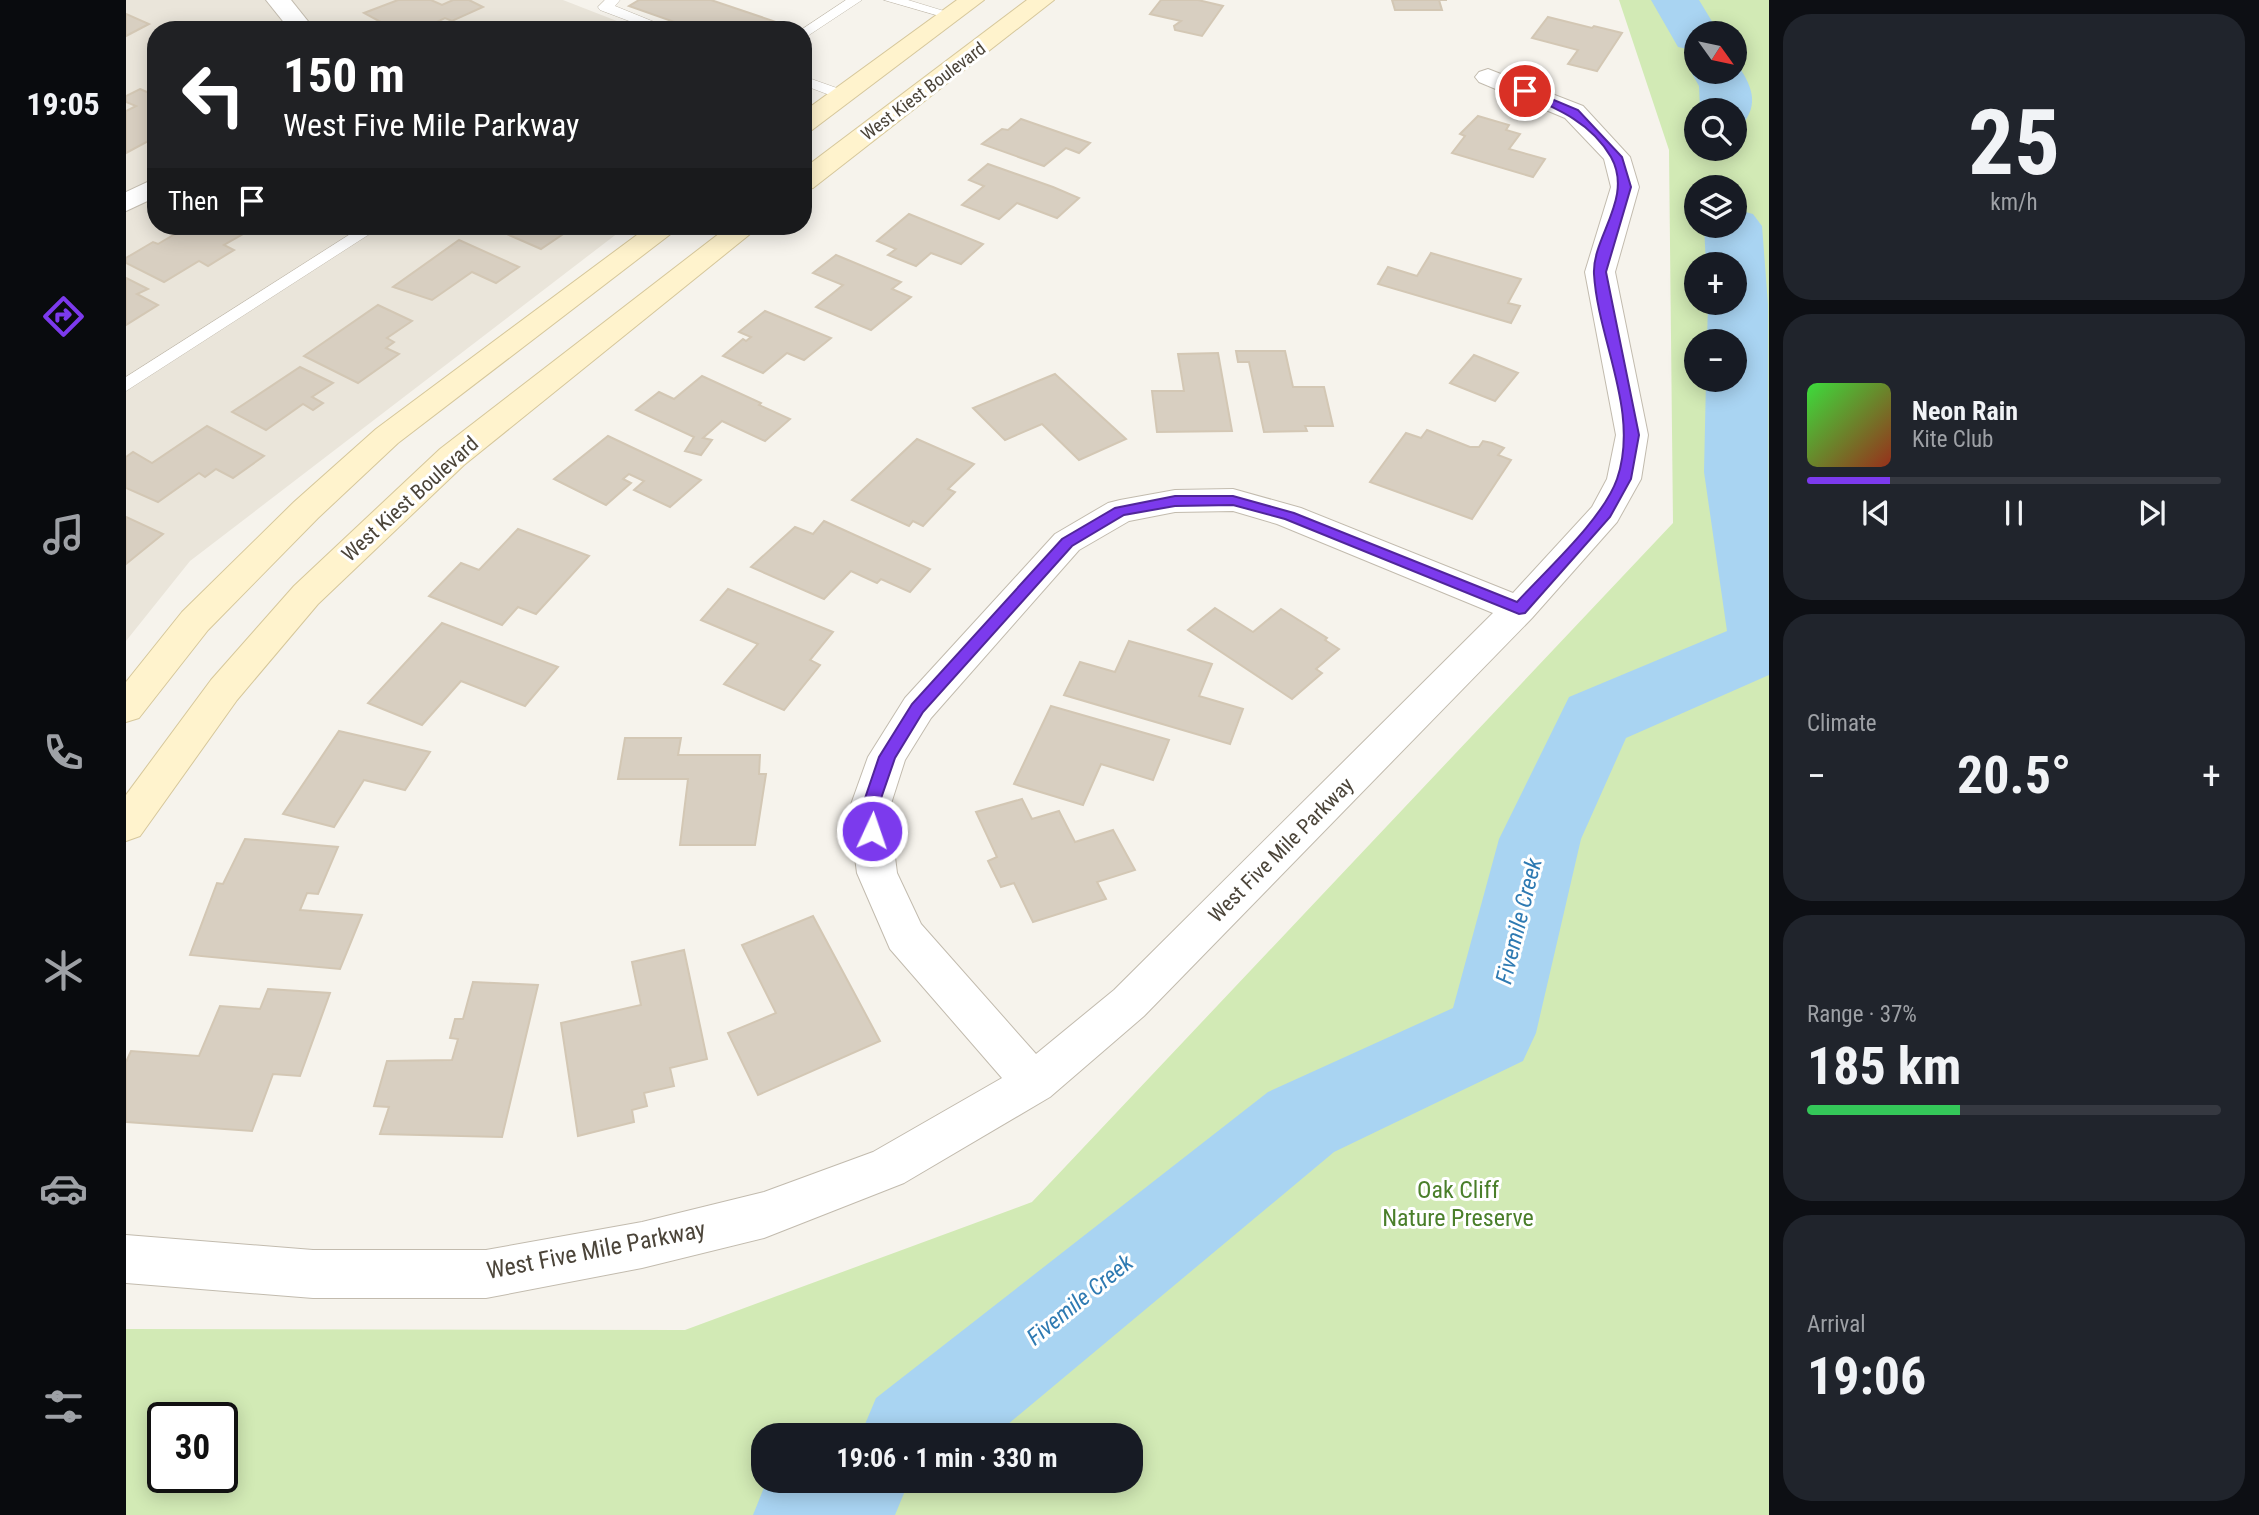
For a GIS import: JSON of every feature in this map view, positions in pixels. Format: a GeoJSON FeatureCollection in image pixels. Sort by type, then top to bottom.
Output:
{"type":"FeatureCollection","features":[{"type":"Feature","properties":{"kind":"main road","name":"West Kiest Boulevard"},"geometry":{"type":"LineString","coordinates":[[812,175],[1042,0]]}},
{"type":"Feature","properties":{"kind":"main road"},"geometry":{"type":"LineString","coordinates":[[812,117],[956,6],[1007,26]]}},
{"type":"Feature","properties":{"kind":"main road"},"geometry":{"type":"LineString","coordinates":[[126,708],[195,621],[296,519],[387,436],[655,235]]}},
{"type":"Feature","properties":{"kind":"main road","name":"West Kiest Boulevard"},"geometry":{"type":"LineString","coordinates":[[126,825],[224,690],[306,595],[452,457],[732,235]]}},
{"type":"Feature","properties":{"kind":"street"},"geometry":{"type":"LineString","coordinates":[[278,0],[296,21]]}},
{"type":"Feature","properties":{"kind":"street","name":"West Five Mile Parkway"},"geometry":{"type":"LineString","coordinates":[[126,1259],[313,1274],[486,1274],[642,1245],[764,1214],[887,1168],[1034,1083],[1129,1003],[1519,609],[1605,514],[1624,479],[1632,435],[1600,272],[1625,187],[1617,157],[1574,113],[1488,78]]}},
{"type":"Feature","properties":{"kind":"street"},"geometry":{"type":"LineString","coordinates":[[126,203],[147,191]]}},
{"type":"Feature","properties":{"kind":"street"},"geometry":{"type":"LineString","coordinates":[[1034,1083],[905,936],[877,873],[869,810],[887,757],[918,708],[1067,542],[1120,511],[1175,501],[1233,500],[1289,516],[1519,609]]}},
{"type":"Feature","properties":{"kind":"lane"},"geometry":{"type":"LineString","coordinates":[[614,0],[605,7],[643,21]]}},
{"type":"Feature","properties":{"kind":"lane"},"geometry":{"type":"LineString","coordinates":[[812,29],[855,0]]}},
{"type":"Feature","properties":{"kind":"lane"},"geometry":{"type":"LineString","coordinates":[[891,0],[956,6]]}},
{"type":"Feature","properties":{"kind":"lane"},"geometry":{"type":"LineString","coordinates":[[812,83],[843,95]]}},
{"type":"Feature","properties":{"kind":"lane"},"geometry":{"type":"LineString","coordinates":[[126,384],[360,235]]}},
{"type":"Feature","properties":{"kind":"shaded area"},"geometry":{"type":"Polygon","coordinates":[[[126,0],[563,0],[617,21],[147,21],[147,235],[615,235],[190,561],[126,641],[126,0]]]}},
{"type":"Feature","properties":{"kind":"green space","name":"Oak Cliff Nature Preserve"},"geometry":{"type":"Polygon","coordinates":[[[1619,0],[1769,0],[1769,1515],[126,1515],[126,1329],[685,1330],[1032,1202],[1673,523],[1669,150],[1619,0]]]}},
{"type":"Feature","properties":{"kind":"building"},"geometry":{"type":"Polygon","coordinates":[[[398,0],[431,0],[442,5],[453,0],[469,0],[483,7],[452,21],[445,18],[439,21],[379,21],[364,13],[398,0]]]}},
{"type":"Feature","properties":{"kind":"building"},"geometry":{"type":"Polygon","coordinates":[[[639,0],[711,0],[773,21],[672,21],[629,6],[639,0]]]}},
{"type":"Feature","properties":{"kind":"building"},"geometry":{"type":"Polygon","coordinates":[[[1161,0],[1198,0],[1223,6],[1202,36],[1175,30],[1174,26],[1181,21],[1150,14],[1161,0]]]}},
{"type":"Feature","properties":{"kind":"building"},"geometry":{"type":"Polygon","coordinates":[[[1392,0],[1439,0],[1442,10],[1395,10],[1392,0]]]}},
{"type":"Feature","properties":{"kind":"building"},"geometry":{"type":"Polygon","coordinates":[[[126,14],[147,23],[147,25],[126,36],[126,14]]]}},
{"type":"Feature","properties":{"kind":"building"},"geometry":{"type":"Polygon","coordinates":[[[1548,17],[1622,33],[1597,71],[1568,64],[1578,50],[1532,38],[1548,17]]]}},
{"type":"Feature","properties":{"kind":"building"},"geometry":{"type":"Polygon","coordinates":[[[140,89],[147,92],[147,142],[126,153],[126,111],[136,106],[126,102],[126,96],[140,89]]]}},
{"type":"Feature","properties":{"kind":"building"},"geometry":{"type":"Polygon","coordinates":[[[1478,116],[1509,125],[1506,130],[1520,134],[1509,149],[1545,159],[1533,177],[1452,153],[1465,136],[1460,134],[1478,116]]]}},
{"type":"Feature","properties":{"kind":"building"},"geometry":{"type":"Polygon","coordinates":[[[1021,119],[1090,143],[1079,153],[1066,148],[1044,166],[982,144],[1002,129],[1008,130],[1021,119]]]}},
{"type":"Feature","properties":{"kind":"building"},"geometry":{"type":"Polygon","coordinates":[[[988,164],[1079,198],[1057,218],[1017,203],[999,219],[962,205],[984,186],[969,180],[988,164]]]}},
{"type":"Feature","properties":{"kind":"building"},"geometry":{"type":"Polygon","coordinates":[[[909,214],[983,244],[961,264],[931,253],[916,266],[888,255],[896,249],[877,241],[909,214]]]}},
{"type":"Feature","properties":{"kind":"building"},"geometry":{"type":"Polygon","coordinates":[[[173,235],[241,235],[224,245],[234,250],[208,266],[199,261],[164,282],[126,263],[126,258],[153,242],[158,244],[173,235]]]}},
{"type":"Feature","properties":{"kind":"building"},"geometry":{"type":"Polygon","coordinates":[[[509,235],[562,235],[541,249],[509,235]]]}},
{"type":"Feature","properties":{"kind":"building"},"geometry":{"type":"Polygon","coordinates":[[[459,240],[519,267],[496,283],[472,272],[432,300],[393,287],[459,240]]]}},
{"type":"Feature","properties":{"kind":"building"},"geometry":{"type":"Polygon","coordinates":[[[1431,253],[1521,279],[1508,303],[1520,306],[1511,323],[1378,284],[1388,267],[1417,276],[1431,253]]]}},
{"type":"Feature","properties":{"kind":"building"},"geometry":{"type":"Polygon","coordinates":[[[836,255],[901,282],[892,289],[911,297],[871,330],[816,307],[843,285],[813,273],[836,255]]]}},
{"type":"Feature","properties":{"kind":"building"},"geometry":{"type":"Polygon","coordinates":[[[126,278],[148,289],[137,294],[158,305],[126,325],[126,278]]]}},
{"type":"Feature","properties":{"kind":"building"},"geometry":{"type":"Polygon","coordinates":[[[378,305],[412,321],[387,338],[394,342],[386,348],[399,354],[358,383],[304,356],[378,305]]]}},
{"type":"Feature","properties":{"kind":"building"},"geometry":{"type":"Polygon","coordinates":[[[765,311],[831,338],[804,360],[787,353],[763,373],[723,356],[743,339],[746,341],[751,337],[739,332],[765,311]]]}},
{"type":"Feature","properties":{"kind":"building"},"geometry":{"type":"Polygon","coordinates":[[[1236,351],[1285,351],[1293,387],[1324,387],[1333,426],[1305,426],[1307,431],[1264,432],[1249,362],[1238,362],[1236,351]]]}},
{"type":"Feature","properties":{"kind":"building"},"geometry":{"type":"Polygon","coordinates":[[[1218,353],[1232,431],[1157,432],[1152,391],[1184,391],[1178,354],[1218,353]]]}},
{"type":"Feature","properties":{"kind":"building"},"geometry":{"type":"Polygon","coordinates":[[[1474,355],[1518,373],[1495,401],[1450,383],[1474,355]]]}},
{"type":"Feature","properties":{"kind":"building"},"geometry":{"type":"Polygon","coordinates":[[[300,367],[333,383],[312,397],[323,403],[313,410],[303,404],[266,430],[232,412],[300,367]]]}},
{"type":"Feature","properties":{"kind":"building"},"geometry":{"type":"Polygon","coordinates":[[[1055,374],[1126,439],[1079,460],[1042,424],[1005,440],[973,408],[1055,374]]]}},
{"type":"Feature","properties":{"kind":"building"},"geometry":{"type":"Polygon","coordinates":[[[702,376],[790,419],[765,441],[722,421],[703,438],[712,440],[701,455],[685,451],[694,437],[636,410],[659,392],[674,399],[702,376]]]}},
{"type":"Feature","properties":{"kind":"building"},"geometry":{"type":"Polygon","coordinates":[[[207,426],[264,456],[233,478],[216,469],[205,477],[199,473],[158,502],[126,488],[126,457],[133,452],[152,463],[207,426]]]}},
{"type":"Feature","properties":{"kind":"building"},"geometry":{"type":"Polygon","coordinates":[[[1427,430],[1470,447],[1479,447],[1483,441],[1492,443],[1504,448],[1498,455],[1511,460],[1472,519],[1370,482],[1406,433],[1421,438],[1427,430]]]}},
{"type":"Feature","properties":{"kind":"building"},"geometry":{"type":"Polygon","coordinates":[[[608,436],[701,480],[670,507],[634,490],[644,481],[629,474],[623,479],[631,483],[606,505],[554,479],[608,436]]]}},
{"type":"Feature","properties":{"kind":"building"},"geometry":{"type":"Polygon","coordinates":[[[917,439],[974,464],[948,489],[955,492],[923,526],[913,521],[909,526],[852,500],[917,439]]]}},
{"type":"Feature","properties":{"kind":"building"},"geometry":{"type":"Polygon","coordinates":[[[126,517],[163,534],[126,564],[126,517]]]}},
{"type":"Feature","properties":{"kind":"building"},"geometry":{"type":"Polygon","coordinates":[[[824,521],[930,569],[910,592],[881,579],[877,583],[851,571],[824,599],[751,567],[795,527],[813,534],[824,521]]]}},
{"type":"Feature","properties":{"kind":"building"},"geometry":{"type":"Polygon","coordinates":[[[518,529],[589,556],[536,614],[518,607],[502,625],[429,596],[461,563],[479,570],[518,529]]]}},
{"type":"Feature","properties":{"kind":"building"},"geometry":{"type":"Polygon","coordinates":[[[728,589],[833,632],[810,660],[820,665],[784,710],[724,684],[758,644],[701,620],[728,589]]]}},
{"type":"Feature","properties":{"kind":"building"},"geometry":{"type":"Polygon","coordinates":[[[1215,608],[1253,632],[1281,609],[1327,638],[1325,640],[1339,649],[1316,669],[1322,673],[1292,699],[1188,630],[1215,608]]]}},
{"type":"Feature","properties":{"kind":"building"},"geometry":{"type":"Polygon","coordinates":[[[442,623],[558,667],[525,706],[461,681],[422,725],[368,703],[442,623]]]}},
{"type":"Feature","properties":{"kind":"building"},"geometry":{"type":"Polygon","coordinates":[[[1129,641],[1212,664],[1199,696],[1243,709],[1230,744],[1064,695],[1080,662],[1115,672],[1129,641]]]}},
{"type":"Feature","properties":{"kind":"building"},"geometry":{"type":"Polygon","coordinates":[[[1051,706],[1169,740],[1153,780],[1101,764],[1083,805],[1014,784],[1051,706]]]}},
{"type":"Feature","properties":{"kind":"building"},"geometry":{"type":"Polygon","coordinates":[[[339,731],[430,752],[405,790],[364,780],[334,827],[283,814],[339,731]]]}},
{"type":"Feature","properties":{"kind":"building"},"geometry":{"type":"Polygon","coordinates":[[[625,738],[681,738],[678,755],[760,755],[759,774],[766,774],[755,845],[680,845],[688,779],[618,779],[625,738]]]}},
{"type":"Feature","properties":{"kind":"building"},"geometry":{"type":"Polygon","coordinates":[[[1022,799],[1032,819],[1059,811],[1075,842],[1113,830],[1135,870],[1097,882],[1106,899],[1033,922],[1014,883],[1001,887],[988,861],[997,857],[976,812],[1022,799]]]}},
{"type":"Feature","properties":{"kind":"building"},"geometry":{"type":"Polygon","coordinates":[[[245,839],[338,847],[318,894],[307,893],[300,910],[362,915],[340,969],[190,955],[217,883],[223,884],[245,839]]]}},
{"type":"Feature","properties":{"kind":"building"},"geometry":{"type":"Polygon","coordinates":[[[813,916],[880,1041],[758,1095],[728,1033],[776,1013],[742,945],[813,916]]]}},
{"type":"Feature","properties":{"kind":"building"},"geometry":{"type":"Polygon","coordinates":[[[684,950],[707,1059],[670,1068],[674,1086],[644,1093],[647,1106],[632,1110],[634,1122],[578,1136],[561,1023],[641,1005],[632,962],[684,950]]]}},
{"type":"Feature","properties":{"kind":"building"},"geometry":{"type":"Polygon","coordinates":[[[473,982],[538,985],[502,1137],[380,1134],[389,1107],[374,1106],[387,1061],[452,1060],[458,1039],[450,1038],[455,1019],[463,1019],[473,982]]]}},
{"type":"Feature","properties":{"kind":"building"},"geometry":{"type":"Polygon","coordinates":[[[268,989],[330,993],[300,1076],[273,1074],[252,1131],[126,1122],[126,1062],[131,1051],[199,1056],[220,1006],[260,1009],[268,989]]]}},
{"type":"Feature","properties":{"kind":"waterway","name":"Fivemile Creek"},"geometry":{"type":"LineString","coordinates":[[1675,0],[1687,21]]}},
{"type":"Feature","properties":{"kind":"waterway","name":"Fivemile Creek"},"geometry":{"type":"LineString","coordinates":[[1724,84],[1726,98]]}},
{"type":"Feature","properties":{"kind":"waterway","name":"Fivemile Creek"},"geometry":{"type":"LineString","coordinates":[[928,1423],[1301,1122],[1491,1033],[1540,839],[1596,718],[1766,645],[1738,472],[1738,304],[1734,238]]}},
{"type":"Feature","properties":{"kind":"waterway","name":"Fivemile Creek"},"geometry":{"type":"LineString","coordinates":[[807,1515],[838,1493]]}},
{"type":"Feature","properties":{"kind":"route"},"geometry":{"type":"LineString","coordinates":[[872,831],[869,810],[887,757],[918,708],[1067,542],[1120,511],[1175,501],[1233,500],[1289,516],[1519,609],[1605,514],[1624,479],[1632,435],[1600,272],[1625,187],[1617,157],[1594,130],[1574,113],[1544,97],[1525,91]]}}]}
